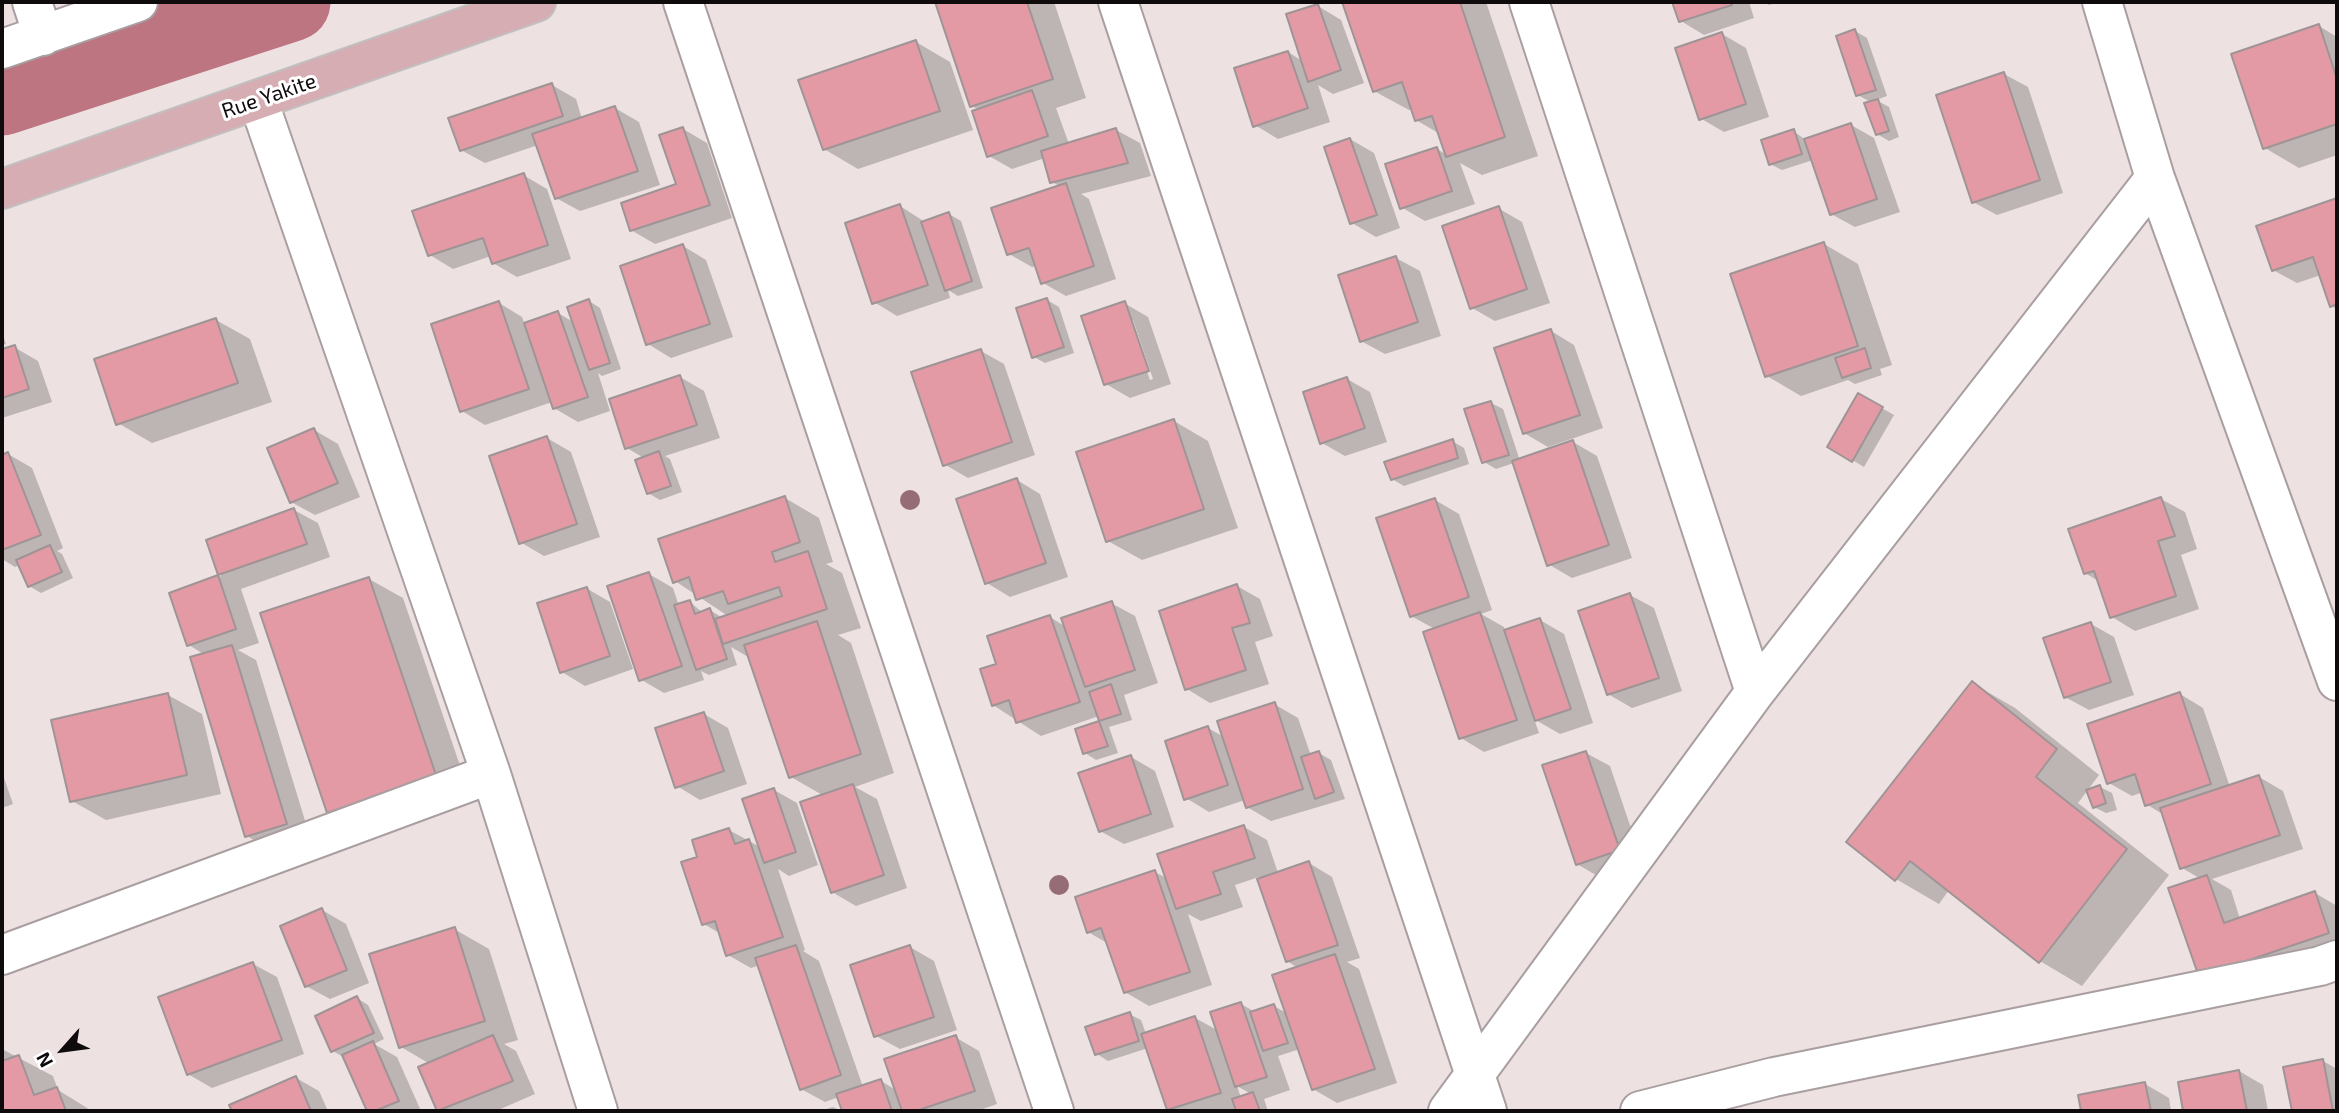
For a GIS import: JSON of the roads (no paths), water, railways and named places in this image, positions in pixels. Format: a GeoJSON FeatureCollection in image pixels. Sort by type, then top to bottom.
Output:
{"type":"FeatureCollection","features":[{"type":"Feature","properties":{"kind":"main road","name":"Rue Yakite"},"geometry":{"type":"LineString","coordinates":[[2,189],[536,2]]}},
{"type":"Feature","properties":{"kind":"street"},"geometry":{"type":"LineString","coordinates":[[2,49],[37,19],[138,2]]}},
{"type":"Feature","properties":{"kind":"street"},"geometry":{"type":"LineString","coordinates":[[684,2],[1054,1111]]}},
{"type":"Feature","properties":{"kind":"street"},"geometry":{"type":"LineString","coordinates":[[1118,2],[1487,1111]]}},
{"type":"Feature","properties":{"kind":"street"},"geometry":{"type":"LineString","coordinates":[[1529,2],[1755,692]]}},
{"type":"Feature","properties":{"kind":"street"},"geometry":{"type":"LineString","coordinates":[[2102,2],[2155,178],[2337,681]]}},
{"type":"Feature","properties":{"kind":"street"},"geometry":{"type":"LineString","coordinates":[[258,100],[491,774],[598,1111]]}},
{"type":"Feature","properties":{"kind":"street"},"geometry":{"type":"LineString","coordinates":[[1448,1111],[1755,692],[2155,178]]}},
{"type":"Feature","properties":{"kind":"street"},"geometry":{"type":"LineString","coordinates":[[2,955],[491,774]]}},
{"type":"Feature","properties":{"kind":"street"},"geometry":{"type":"LineString","coordinates":[[1640,1111],[1774,1077],[2320,966],[2337,960]]}},
{"type":"Feature","properties":{"kind":"waterway"},"geometry":{"type":"LineString","coordinates":[[2,96],[291,2]]}}]}
